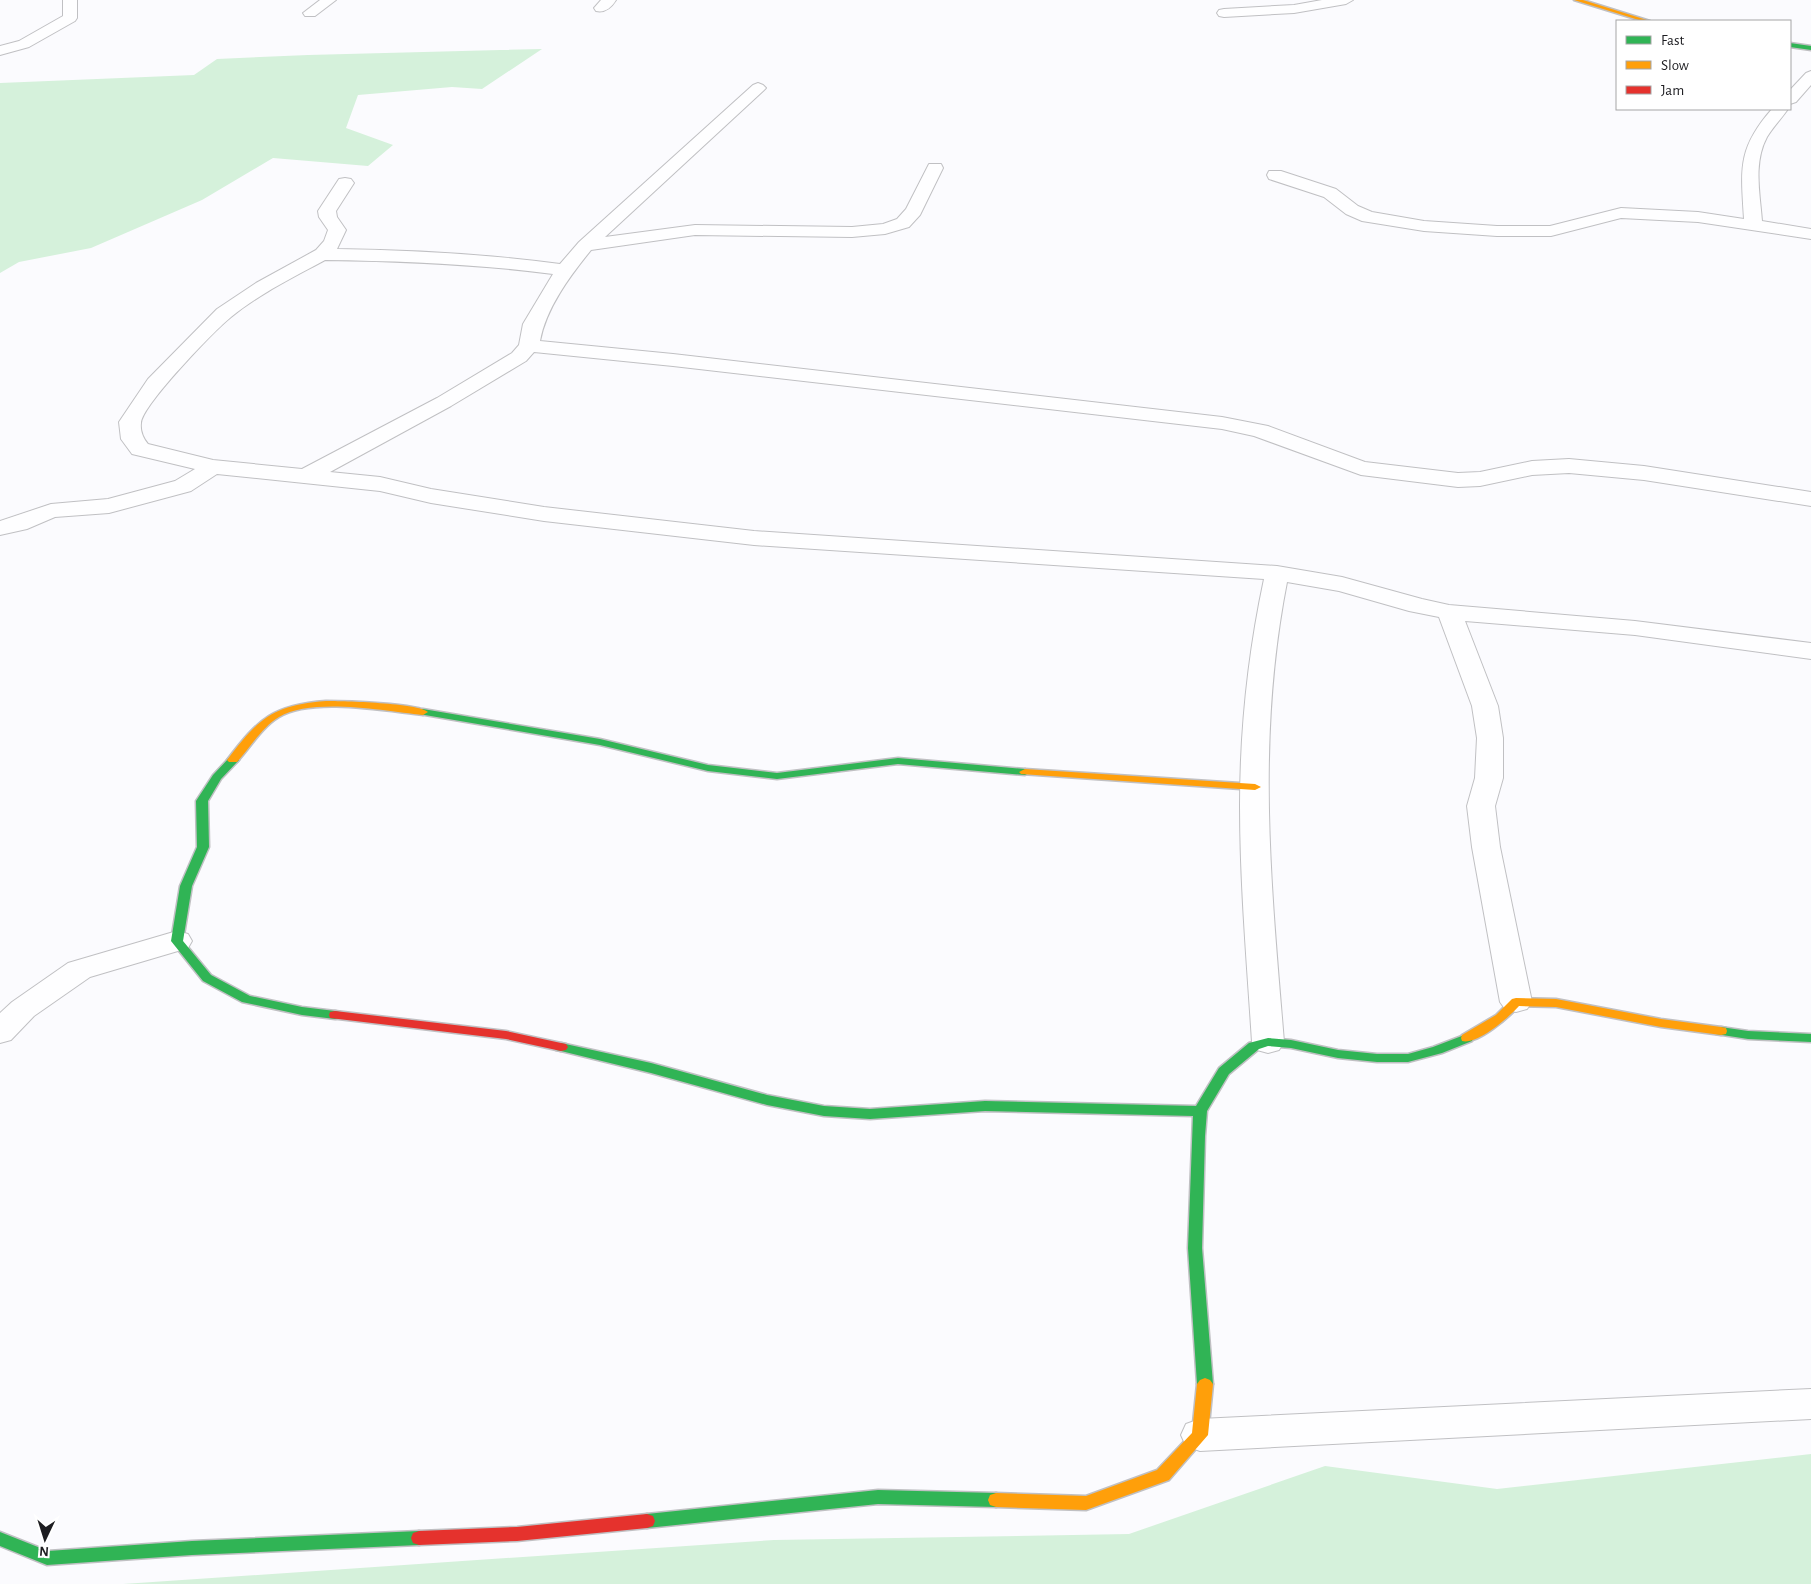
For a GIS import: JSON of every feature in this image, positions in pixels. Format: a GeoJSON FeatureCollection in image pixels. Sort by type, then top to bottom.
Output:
{"type":"FeatureCollection","features":[{"type":"Feature","properties":{"kind":"street"},"geometry":{"type":"LineString","coordinates":[[0,51],[24,44],[70,18],[70,0]]}},
{"type":"Feature","properties":{"kind":"street"},"geometry":{"type":"LineString","coordinates":[[310,13],[330,0]]}},
{"type":"Feature","properties":{"kind":"street"},"geometry":{"type":"LineString","coordinates":[[1224,13],[1294,9],[1346,0]]}},
{"type":"Feature","properties":{"kind":"street"},"geometry":{"type":"LineString","coordinates":[[1578,0],[1644,20]]}},
{"type":"Feature","properties":{"kind":"street"},"geometry":{"type":"LineString","coordinates":[[1791,45],[1811,48]]}},
{"type":"Feature","properties":{"kind":"street"},"geometry":{"type":"LineString","coordinates":[[1791,98],[1811,76]]}},
{"type":"Feature","properties":{"kind":"street"},"geometry":{"type":"LineString","coordinates":[[304,477],[444,402],[519,357],[529,346],[533,324],[565,270],[585,246],[758,88]]}},
{"type":"Feature","properties":{"kind":"street"},"geometry":{"type":"LineString","coordinates":[[1753,225],[1749,169],[1751,153],[1755,141],[1766,124],[1779,110]]}},
{"type":"Feature","properties":{"kind":"street"},"geometry":{"type":"LineString","coordinates":[[585,246],[694,230],[852,232],[884,229],[904,223],[914,211],[935,168]]}},
{"type":"Feature","properties":{"kind":"street"},"geometry":{"type":"LineString","coordinates":[[1275,175],[1330,193],[1352,210],[1368,217],[1424,226],[1497,231],[1551,231],[1621,213],[1698,217],[1811,234]]}},
{"type":"Feature","properties":{"kind":"street"},"geometry":{"type":"LineString","coordinates":[[345,183],[327,211],[328,217],[337,230],[332,243],[322,254],[263,287],[224,314],[155,383],[130,422],[132,438],[140,449],[213,467],[380,484],[431,496],[544,514],[754,538],[1277,573],[1342,584],[1418,606],[1449,612],[1635,628],[1811,651]]}},
{"type":"Feature","properties":{"kind":"street"},"geometry":{"type":"LineString","coordinates":[[322,254],[423,256],[496,261],[565,270]]}},
{"type":"Feature","properties":{"kind":"street"},"geometry":{"type":"LineString","coordinates":[[529,346],[673,360],[1222,423],[1260,431],[1361,468],[1458,480],[1480,479],[1532,468],[1569,466],[1652,474],[1811,499]]}},
{"type":"Feature","properties":{"kind":"street"},"geometry":{"type":"LineString","coordinates":[[0,528],[19,524],[51,511],[109,506],[184,486],[213,467]]}},
{"type":"Feature","properties":{"kind":"street"},"geometry":{"type":"LineString","coordinates":[[1268,1042],[1257,882],[1254,787],[1265,630],[1277,573]]}},
{"type":"Feature","properties":{"kind":"street"},"geometry":{"type":"LineString","coordinates":[[1449,612],[1485,706],[1490,738],[1489,778],[1481,806],[1486,847],[1516,1002]]}},
{"type":"Feature","properties":{"kind":"street"},"geometry":{"type":"LineString","coordinates":[[1200,1111],[985,1106],[870,1114],[824,1110],[767,1100],[651,1068],[506,1035],[302,1011],[246,999],[207,978],[177,941],[186,886],[204,847],[202,801],[217,777],[274,716],[293,707],[318,705],[377,707],[454,716],[600,742],[708,768],[777,776],[898,761],[977,769],[1254,787]]}},
{"type":"Feature","properties":{"kind":"street"},"geometry":{"type":"LineString","coordinates":[[0,1032],[23,1010],[79,970],[177,941]]}},
{"type":"Feature","properties":{"kind":"street"},"geometry":{"type":"LineString","coordinates":[[0,1539],[47,1558],[192,1548],[517,1534],[878,1497],[1086,1503],[1162,1475],[1200,1435],[1205,1379],[1196,1248],[1200,1111],[1224,1070],[1254,1046],[1268,1042],[1291,1044],[1338,1054],[1377,1058],[1408,1058],[1437,1050],[1468,1037],[1501,1018],[1516,1002],[1556,1003],[1661,1023],[1748,1035],[1811,1038]]}},
{"type":"Feature","properties":{"kind":"street"},"geometry":{"type":"LineString","coordinates":[[1200,1435],[1811,1404]]}},
{"type":"Feature","properties":{"kind":"green space"},"geometry":{"type":"Polygon","coordinates":[[[542,49],[482,89],[452,87],[358,95],[346,128],[393,145],[368,166],[273,158],[202,200],[91,248],[19,262],[0,273],[0,83],[194,75],[217,59],[542,49]]]}},
{"type":"Feature","properties":{"kind":"green space"},"geometry":{"type":"Polygon","coordinates":[[[1811,1454],[1811,1584],[123,1584],[774,1540],[1129,1534],[1325,1466],[1497,1489],[1811,1454]]]}},
{"type":"Feature","properties":{"kind":"traffic: fast"},"geometry":{"type":"LineString","coordinates":[[1791,45],[1811,48]]}},
{"type":"Feature","properties":{"kind":"traffic: fast"},"geometry":{"type":"LineString","coordinates":[[423,712],[600,742],[708,768],[777,776],[898,761],[1025,772]]}},
{"type":"Feature","properties":{"kind":"traffic: fast"},"geometry":{"type":"LineString","coordinates":[[233,760],[217,777],[202,801],[203,847],[186,886],[177,941],[207,978],[246,999],[302,1011],[335,1015]]}},
{"type":"Feature","properties":{"kind":"traffic: fast"},"geometry":{"type":"LineString","coordinates":[[1721,1031],[1748,1035],[1811,1038]]}},
{"type":"Feature","properties":{"kind":"traffic: fast"},"geometry":{"type":"LineString","coordinates":[[1205,1384],[1195,1248],[1198,1136],[1200,1111],[1224,1071],[1254,1046],[1268,1042],[1291,1044],[1338,1054],[1377,1058],[1408,1058],[1437,1050],[1467,1038]]}},
{"type":"Feature","properties":{"kind":"traffic: fast"},"geometry":{"type":"LineString","coordinates":[[561,1047],[651,1068],[767,1100],[824,1111],[870,1114],[985,1106],[1200,1111]]}},
{"type":"Feature","properties":{"kind":"traffic: fast"},"geometry":{"type":"LineString","coordinates":[[647,1521],[878,1497],[996,1500]]}},
{"type":"Feature","properties":{"kind":"traffic: fast"},"geometry":{"type":"LineString","coordinates":[[0,1539],[47,1558],[192,1548],[419,1538]]}},
{"type":"Feature","properties":{"kind":"traffic: slow"},"geometry":{"type":"LineString","coordinates":[[1577,0],[1644,20]]}},
{"type":"Feature","properties":{"kind":"traffic: slow"},"geometry":{"type":"LineString","coordinates":[[233,760],[270,719],[289,709],[326,704],[347,704],[423,712]]}},
{"type":"Feature","properties":{"kind":"traffic: slow"},"geometry":{"type":"LineString","coordinates":[[1025,772],[1255,787]]}},
{"type":"Feature","properties":{"kind":"traffic: slow"},"geometry":{"type":"LineString","coordinates":[[1467,1038],[1501,1018],[1516,1002],[1556,1003],[1661,1023],[1721,1031]]}},
{"type":"Feature","properties":{"kind":"traffic: slow"},"geometry":{"type":"LineString","coordinates":[[996,1500],[1086,1503],[1163,1475],[1200,1435],[1205,1384]]}},
{"type":"Feature","properties":{"kind":"traffic: jam"},"geometry":{"type":"LineString","coordinates":[[335,1015],[506,1035],[561,1047]]}},
{"type":"Feature","properties":{"kind":"traffic: jam"},"geometry":{"type":"LineString","coordinates":[[419,1538],[517,1534],[647,1521]]}}]}
